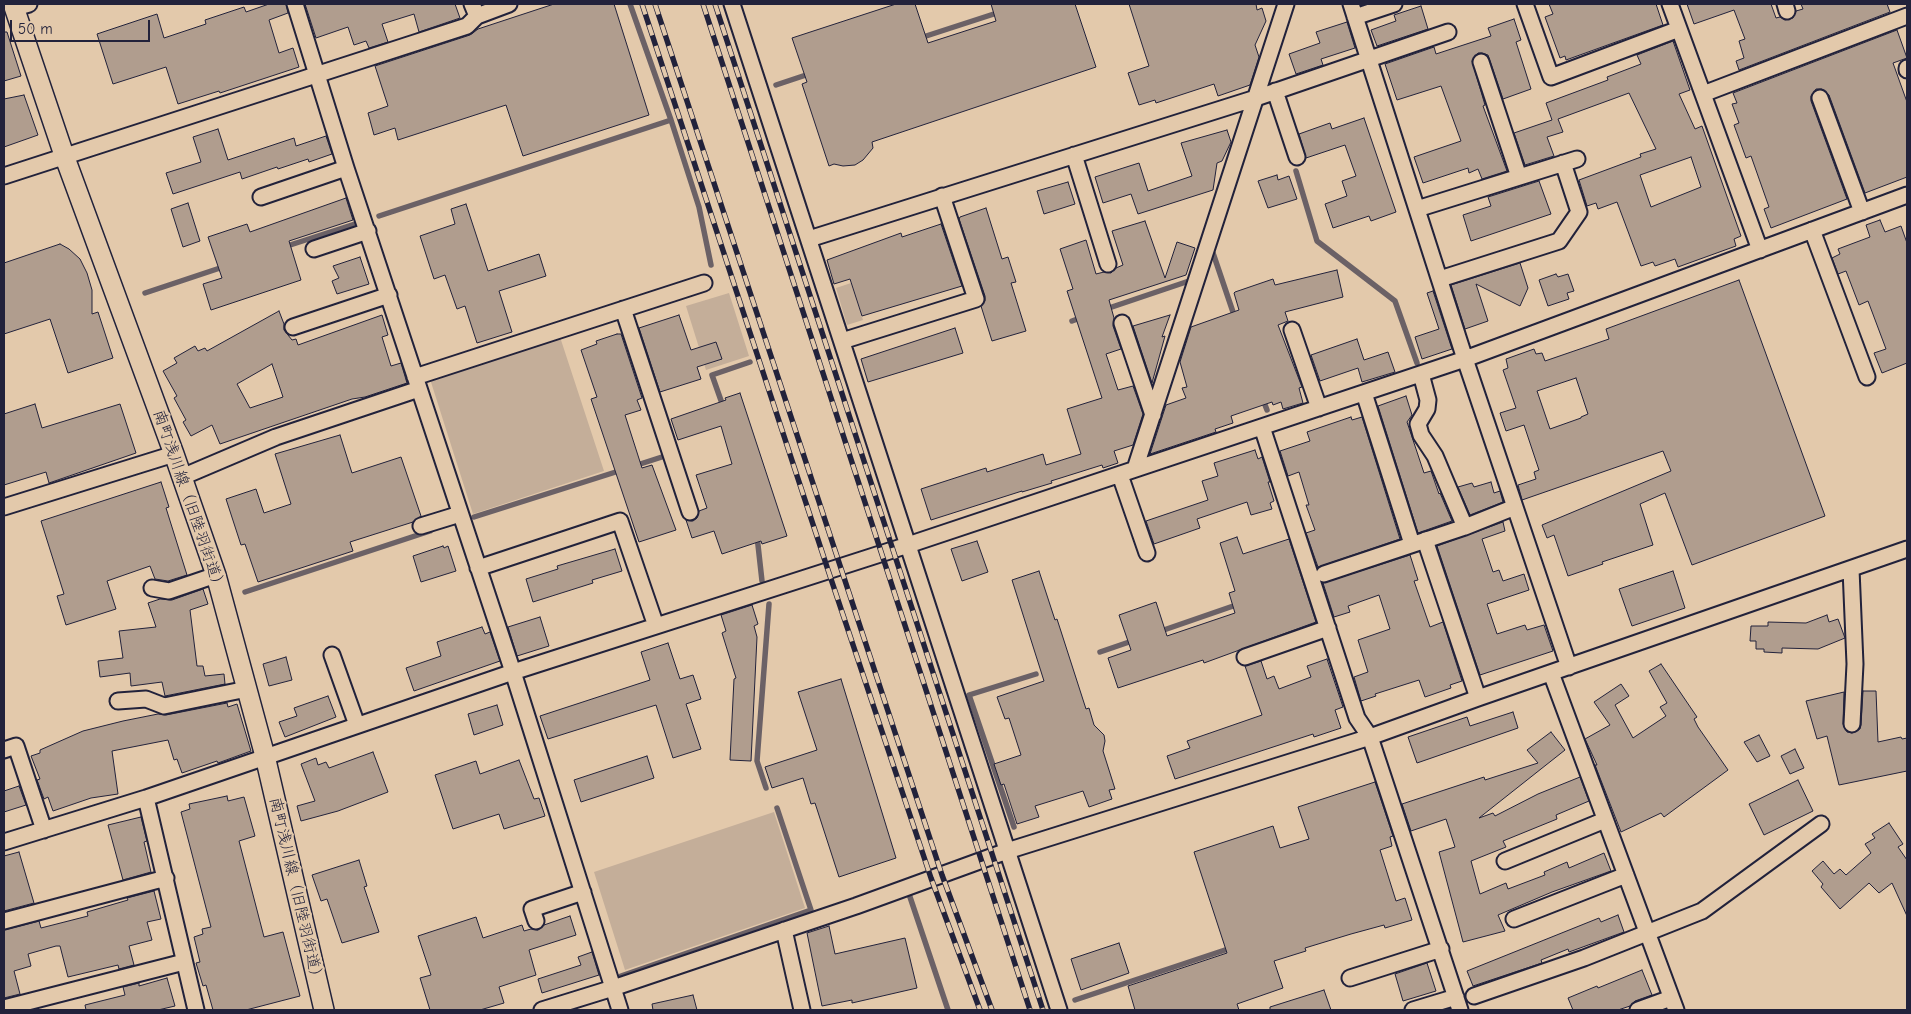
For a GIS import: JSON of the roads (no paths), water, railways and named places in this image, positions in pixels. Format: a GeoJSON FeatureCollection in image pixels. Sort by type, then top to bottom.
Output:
{"type":"FeatureCollection","features":[{"type":"Feature","properties":{"kind":"street"},"geometry":{"type":"LineString","coordinates":[[295,4],[346,168],[513,672],[620,1010]]}},
{"type":"Feature","properties":{"kind":"street"},"geometry":{"type":"LineString","coordinates":[[4,176],[467,26],[475,10],[509,4]]}},
{"type":"Feature","properties":{"kind":"street"},"geometry":{"type":"LineString","coordinates":[[732,4],[1058,1010]]}},
{"type":"Feature","properties":{"kind":"street"},"geometry":{"type":"LineString","coordinates":[[1135,469],[1286,4]]}},
{"type":"Feature","properties":{"kind":"street"},"geometry":{"type":"LineString","coordinates":[[1394,4],[1353,10],[1465,359],[1569,667]]}},
{"type":"Feature","properties":{"kind":"street"},"geometry":{"type":"LineString","coordinates":[[1525,4],[1551,77],[1679,30]]}},
{"type":"Feature","properties":{"kind":"street"},"geometry":{"type":"LineString","coordinates":[[1670,4],[1760,250]]}},
{"type":"Feature","properties":{"kind":"street","name":"南町浅川線（旧陸羽街道）"},"geometry":{"type":"LineString","coordinates":[[19,5],[64,156],[174,454],[216,575],[265,756],[324,1010]]}},
{"type":"Feature","properties":{"kind":"street"},"geometry":{"type":"LineString","coordinates":[[1703,94],[1907,16]]}},
{"type":"Feature","properties":{"kind":"street"},"geometry":{"type":"LineString","coordinates":[[809,239],[1275,92],[1448,32]]}},
{"type":"Feature","properties":{"kind":"street"},"geometry":{"type":"LineString","coordinates":[[1481,62],[1519,177]]}},
{"type":"Feature","properties":{"kind":"street"},"geometry":{"type":"LineString","coordinates":[[1275,92],[1297,158]]}},
{"type":"Feature","properties":{"kind":"street"},"geometry":{"type":"LineString","coordinates":[[1820,98],[1862,212]]}},
{"type":"Feature","properties":{"kind":"street"},"geometry":{"type":"LineString","coordinates":[[1074,155],[1108,264]]}},
{"type":"Feature","properties":{"kind":"street"},"geometry":{"type":"LineString","coordinates":[[1417,209],[1570,161],[1579,212],[1559,241],[1440,279]]}},
{"type":"Feature","properties":{"kind":"street"},"geometry":{"type":"LineString","coordinates":[[261,196],[346,168]]}},
{"type":"Feature","properties":{"kind":"street"},"geometry":{"type":"LineString","coordinates":[[4,842],[146,798],[513,672],[908,545],[1421,374],[1907,195]]}},
{"type":"Feature","properties":{"kind":"street"},"geometry":{"type":"LineString","coordinates":[[842,341],[976,299],[942,196]]}},
{"type":"Feature","properties":{"kind":"street"},"geometry":{"type":"LineString","coordinates":[[1812,230],[1867,377]]}},
{"type":"Feature","properties":{"kind":"street"},"geometry":{"type":"LineString","coordinates":[[314,249],[368,231]]}},
{"type":"Feature","properties":{"kind":"street"},"geometry":{"type":"LineString","coordinates":[[182,477],[276,437],[417,383],[622,309],[704,283]]}},
{"type":"Feature","properties":{"kind":"street"},"geometry":{"type":"LineString","coordinates":[[293,327],[389,294]]}},
{"type":"Feature","properties":{"kind":"street"},"geometry":{"type":"LineString","coordinates":[[622,309],[690,512]]}},
{"type":"Feature","properties":{"kind":"street"},"geometry":{"type":"LineString","coordinates":[[1122,323],[1153,415]]}},
{"type":"Feature","properties":{"kind":"street"},"geometry":{"type":"LineString","coordinates":[[1292,330],[1319,408]]}},
{"type":"Feature","properties":{"kind":"street"},"geometry":{"type":"LineString","coordinates":[[1421,374],[1428,400],[1427,409],[1418,424],[1421,435],[1435,456],[1465,527]]}},
{"type":"Feature","properties":{"kind":"street"},"geometry":{"type":"LineString","coordinates":[[1364,393],[1478,698]]}},
{"type":"Feature","properties":{"kind":"street"},"geometry":{"type":"LineString","coordinates":[[1262,427],[1357,718],[1370,737],[1458,1004],[1413,1010]]}},
{"type":"Feature","properties":{"kind":"street"},"geometry":{"type":"LineString","coordinates":[[4,508],[174,454]]}},
{"type":"Feature","properties":{"kind":"street"},"geometry":{"type":"LineString","coordinates":[[1120,475],[1147,553]]}},
{"type":"Feature","properties":{"kind":"street"},"geometry":{"type":"LineString","coordinates":[[1324,574],[1465,527],[1515,507]]}},
{"type":"Feature","properties":{"kind":"street"},"geometry":{"type":"LineString","coordinates":[[421,526],[460,514]]}},
{"type":"Feature","properties":{"kind":"street"},"geometry":{"type":"LineString","coordinates":[[478,568],[620,521],[656,626]]}},
{"type":"Feature","properties":{"kind":"street"},"geometry":{"type":"LineString","coordinates":[[542,1010],[784,930],[1007,851],[1370,737],[1907,549]]}},
{"type":"Feature","properties":{"kind":"street"},"geometry":{"type":"LineString","coordinates":[[1851,569],[1855,664],[1852,724]]}},
{"type":"Feature","properties":{"kind":"street"},"geometry":{"type":"LineString","coordinates":[[152,588],[169,591],[216,575]]}},
{"type":"Feature","properties":{"kind":"street"},"geometry":{"type":"LineString","coordinates":[[1245,656],[1328,628]]}},
{"type":"Feature","properties":{"kind":"street"},"geometry":{"type":"LineString","coordinates":[[332,655],[357,725]]}},
{"type":"Feature","properties":{"kind":"street"},"geometry":{"type":"LineString","coordinates":[[1551,673],[1674,1004],[1638,1010]]}},
{"type":"Feature","properties":{"kind":"street"},"geometry":{"type":"LineString","coordinates":[[118,701],[146,699],[164,706],[247,689]]}},
{"type":"Feature","properties":{"kind":"street"},"geometry":{"type":"LineString","coordinates":[[4,750],[16,746],[44,830]]}},
{"type":"Feature","properties":{"kind":"street"},"geometry":{"type":"LineString","coordinates":[[146,798],[196,1010]]}},
{"type":"Feature","properties":{"kind":"street"},"geometry":{"type":"LineString","coordinates":[[1505,861],[1605,820]]}},
{"type":"Feature","properties":{"kind":"street"},"geometry":{"type":"LineString","coordinates":[[1474,996],[1584,958],[1702,911],[1821,824]]}},
{"type":"Feature","properties":{"kind":"street"},"geometry":{"type":"LineString","coordinates":[[1514,919],[1626,875]]}},
{"type":"Feature","properties":{"kind":"street"},"geometry":{"type":"LineString","coordinates":[[4,921],[166,878]]}},
{"type":"Feature","properties":{"kind":"street"},"geometry":{"type":"LineString","coordinates":[[536,921],[532,909],[583,892]]}},
{"type":"Feature","properties":{"kind":"street"},"geometry":{"type":"LineString","coordinates":[[784,930],[802,1010]]}},
{"type":"Feature","properties":{"kind":"street"},"geometry":{"type":"LineString","coordinates":[[1350,978],[1441,949]]}},
{"type":"Feature","properties":{"kind":"street"},"geometry":{"type":"LineString","coordinates":[[4,1008],[184,962]]}},
{"type":"Feature","properties":{"kind":"waterway"},"geometry":{"type":"LineString","coordinates":[[630,4],[699,207],[711,265]]}},
{"type":"Feature","properties":{"kind":"waterway"},"geometry":{"type":"LineString","coordinates":[[920,38],[1000,12]]}},
{"type":"Feature","properties":{"kind":"waterway"},"geometry":{"type":"LineString","coordinates":[[776,85],[812,73]]}},
{"type":"Feature","properties":{"kind":"waterway"},"geometry":{"type":"LineString","coordinates":[[379,216],[671,120]]}},
{"type":"Feature","properties":{"kind":"waterway"},"geometry":{"type":"LineString","coordinates":[[1296,171],[1317,241],[1395,301],[1417,363]]}},
{"type":"Feature","properties":{"kind":"waterway"},"geometry":{"type":"LineString","coordinates":[[284,247],[358,223]]}},
{"type":"Feature","properties":{"kind":"waterway"},"geometry":{"type":"LineString","coordinates":[[1213,253],[1235,318]]}},
{"type":"Feature","properties":{"kind":"waterway"},"geometry":{"type":"LineString","coordinates":[[145,293],[226,266]]}},
{"type":"Feature","properties":{"kind":"waterway"},"geometry":{"type":"LineString","coordinates":[[1106,309],[1189,281]]}},
{"type":"Feature","properties":{"kind":"waterway"},"geometry":{"type":"LineString","coordinates":[[1072,321],[1083,317]]}},
{"type":"Feature","properties":{"kind":"waterway"},"geometry":{"type":"LineString","coordinates":[[724,409],[712,375],[750,362]]}},
{"type":"Feature","properties":{"kind":"waterway"},"geometry":{"type":"LineString","coordinates":[[1262,397],[1267,410]]}},
{"type":"Feature","properties":{"kind":"waterway"},"geometry":{"type":"LineString","coordinates":[[634,466],[665,456]]}},
{"type":"Feature","properties":{"kind":"waterway"},"geometry":{"type":"LineString","coordinates":[[474,517],[622,470]]}},
{"type":"Feature","properties":{"kind":"waterway"},"geometry":{"type":"LineString","coordinates":[[245,592],[430,531]]}},
{"type":"Feature","properties":{"kind":"waterway"},"geometry":{"type":"LineString","coordinates":[[757,536],[762,581]]}},
{"type":"Feature","properties":{"kind":"waterway"},"geometry":{"type":"LineString","coordinates":[[766,788],[757,761],[769,604]]}},
{"type":"Feature","properties":{"kind":"waterway"},"geometry":{"type":"LineString","coordinates":[[1158,632],[1239,604]]}},
{"type":"Feature","properties":{"kind":"waterway"},"geometry":{"type":"LineString","coordinates":[[1100,652],[1135,640]]}},
{"type":"Feature","properties":{"kind":"waterway"},"geometry":{"type":"LineString","coordinates":[[1014,827],[969,695],[1036,674]]}},
{"type":"Feature","properties":{"kind":"waterway"},"geometry":{"type":"LineString","coordinates":[[621,976],[811,910],[777,808]]}},
{"type":"Feature","properties":{"kind":"waterway"},"geometry":{"type":"LineString","coordinates":[[909,894],[948,1010]]}},
{"type":"Feature","properties":{"kind":"waterway"},"geometry":{"type":"LineString","coordinates":[[1075,1000],[1231,948]]}},
{"type":"Feature","properties":{"kind":"railway"},"geometry":{"type":"LineString","coordinates":[[642,4],[931,878],[980,1010]]}},
{"type":"Feature","properties":{"kind":"railway"},"geometry":{"type":"LineString","coordinates":[[655,4],[942,875],[992,1010]]}},
{"type":"Feature","properties":{"kind":"railway"},"geometry":{"type":"LineString","coordinates":[[703,4],[1030,1010]]}},
{"type":"Feature","properties":{"kind":"railway"},"geometry":{"type":"LineString","coordinates":[[715,4],[1043,1010]]}}]}
